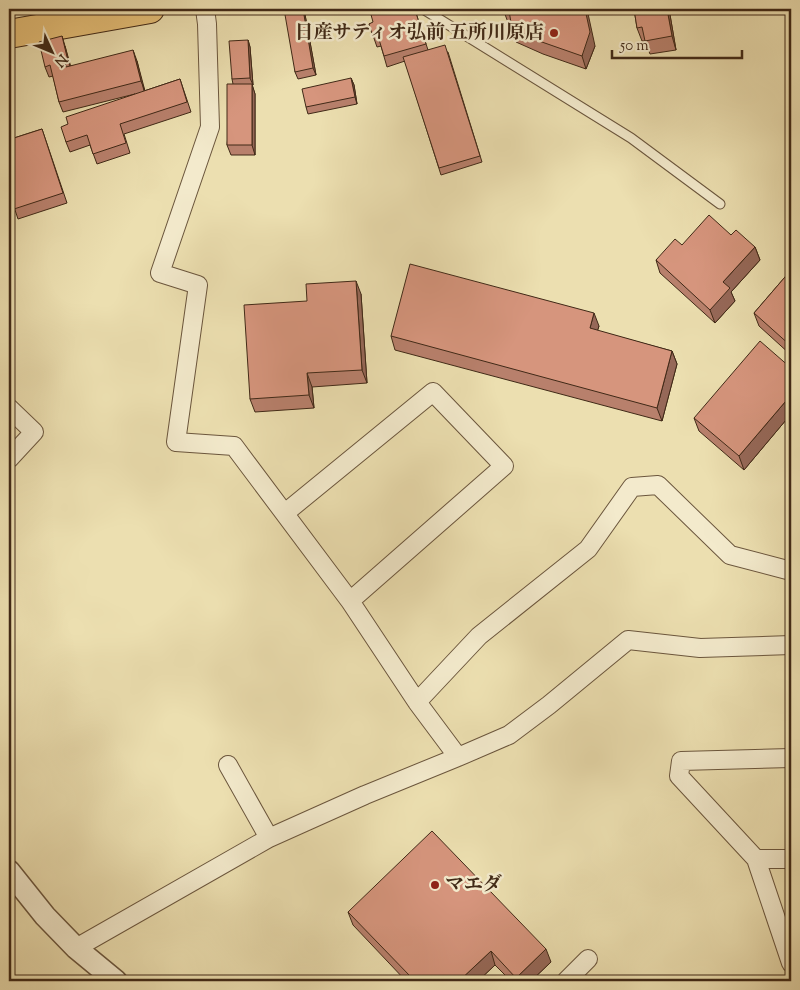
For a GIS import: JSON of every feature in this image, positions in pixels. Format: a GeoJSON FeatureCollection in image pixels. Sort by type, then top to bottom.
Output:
{"type":"FeatureCollection","features":[{"type":"Feature","properties":{"kind":"highway"},"geometry":{"type":"LineString","coordinates":[[9,34],[149,9]]}},
{"type":"Feature","properties":{"kind":"street"},"geometry":{"type":"LineString","coordinates":[[205,9],[210,127],[160,273],[198,285],[176,442],[234,446],[350,601],[416,702],[458,757]]}},
{"type":"Feature","properties":{"kind":"street"},"geometry":{"type":"LineString","coordinates":[[285,513],[433,392],[504,466],[350,601]]}},
{"type":"Feature","properties":{"kind":"street"},"geometry":{"type":"LineString","coordinates":[[9,408],[34,432],[9,459]]}},
{"type":"Feature","properties":{"kind":"street"},"geometry":{"type":"LineString","coordinates":[[416,702],[478,636],[588,549],[632,487],[658,486],[730,555],[791,571]]}},
{"type":"Feature","properties":{"kind":"street"},"geometry":{"type":"LineString","coordinates":[[76,948],[269,838],[365,795],[509,735],[549,705],[628,640],[700,648],[791,645]]}},
{"type":"Feature","properties":{"kind":"street"},"geometry":{"type":"LineString","coordinates":[[791,758],[681,761],[679,776],[756,859],[791,963]]}},
{"type":"Feature","properties":{"kind":"street"},"geometry":{"type":"LineString","coordinates":[[228,765],[269,838]]}},
{"type":"Feature","properties":{"kind":"street"},"geometry":{"type":"LineString","coordinates":[[756,859],[791,858]]}},
{"type":"Feature","properties":{"kind":"street"},"geometry":{"type":"LineString","coordinates":[[10,874],[45,916],[110,980]]}},
{"type":"Feature","properties":{"kind":"street"},"geometry":{"type":"LineString","coordinates":[[566,981],[588,959]]}},
{"type":"Feature","properties":{"kind":"lane"},"geometry":{"type":"LineString","coordinates":[[423,9],[631,138],[720,204]]}},
{"type":"Feature","properties":{"kind":"building"},"geometry":{"type":"Polygon","coordinates":[[[284,9],[303,9],[313,68],[295,72],[284,9]]]}},
{"type":"Feature","properties":{"kind":"building"},"geometry":{"type":"Polygon","coordinates":[[[376,9],[402,9],[404,13],[415,10],[426,44],[384,56],[378,36],[373,37],[369,24],[373,22],[370,11],[376,9]]]}},
{"type":"Feature","properties":{"kind":"building","name":"日産サティオ弘前 五所川原店"},"geometry":{"type":"Polygon","coordinates":[[[503,9],[585,9],[590,32],[582,56],[539,41],[512,28],[509,11],[504,12],[503,9]]]}},
{"type":"Feature","properties":{"kind":"building"},"geometry":{"type":"Polygon","coordinates":[[[634,9],[667,9],[672,36],[645,41],[642,27],[637,28],[634,9]]]}},
{"type":"Feature","properties":{"kind":"building"},"geometry":{"type":"Polygon","coordinates":[[[62,36],[68,61],[65,62],[66,67],[133,50],[141,81],[59,102],[50,65],[45,67],[39,42],[62,36]]]}},
{"type":"Feature","properties":{"kind":"building"},"geometry":{"type":"Polygon","coordinates":[[[248,40],[250,78],[232,79],[229,41],[248,40]]]}},
{"type":"Feature","properties":{"kind":"building"},"geometry":{"type":"Polygon","coordinates":[[[445,45],[480,156],[439,168],[403,57],[445,45]]]}},
{"type":"Feature","properties":{"kind":"building"},"geometry":{"type":"Polygon","coordinates":[[[351,78],[355,97],[306,107],[302,89],[351,78]]]}},
{"type":"Feature","properties":{"kind":"building"},"geometry":{"type":"Polygon","coordinates":[[[180,79],[187,102],[120,124],[126,143],[93,154],[87,135],[66,142],[61,127],[68,124],[66,117],[180,79]]]}},
{"type":"Feature","properties":{"kind":"building"},"geometry":{"type":"Polygon","coordinates":[[[227,84],[252,84],[252,145],[227,145],[227,84]]]}},
{"type":"Feature","properties":{"kind":"building"},"geometry":{"type":"Polygon","coordinates":[[[42,129],[63,193],[14,209],[9,192],[9,135],[12,134],[14,138],[42,129]]]}},
{"type":"Feature","properties":{"kind":"building"},"geometry":{"type":"Polygon","coordinates":[[[709,215],[731,235],[736,230],[755,247],[723,282],[730,288],[710,310],[656,260],[675,239],[682,245],[709,215]]]}},
{"type":"Feature","properties":{"kind":"building"},"geometry":{"type":"Polygon","coordinates":[[[410,264],[594,313],[590,328],[672,351],[657,408],[391,336],[410,264]]]}},
{"type":"Feature","properties":{"kind":"building"},"geometry":{"type":"Polygon","coordinates":[[[791,270],[791,346],[754,313],[791,270]]]}},
{"type":"Feature","properties":{"kind":"building"},"geometry":{"type":"Polygon","coordinates":[[[356,281],[362,370],[307,373],[309,395],[250,399],[244,305],[307,301],[306,284],[356,281]]]}},
{"type":"Feature","properties":{"kind":"building"},"geometry":{"type":"Polygon","coordinates":[[[760,341],[791,368],[791,395],[739,456],[694,418],[760,341]]]}},
{"type":"Feature","properties":{"kind":"building","name":"マエダ"},"geometry":{"type":"Polygon","coordinates":[[[432,831],[546,949],[516,978],[491,951],[459,981],[407,981],[405,980],[410,976],[348,912],[432,831]]]}},
{"type":"Feature","properties":{"kind":"place","name":"日産サティオ弘前 五所川原店"},"geometry":{"type":"Point","coordinates":[554,33]}},
{"type":"Feature","properties":{"kind":"place","name":"マエダ"},"geometry":{"type":"Point","coordinates":[435,885]}}]}
